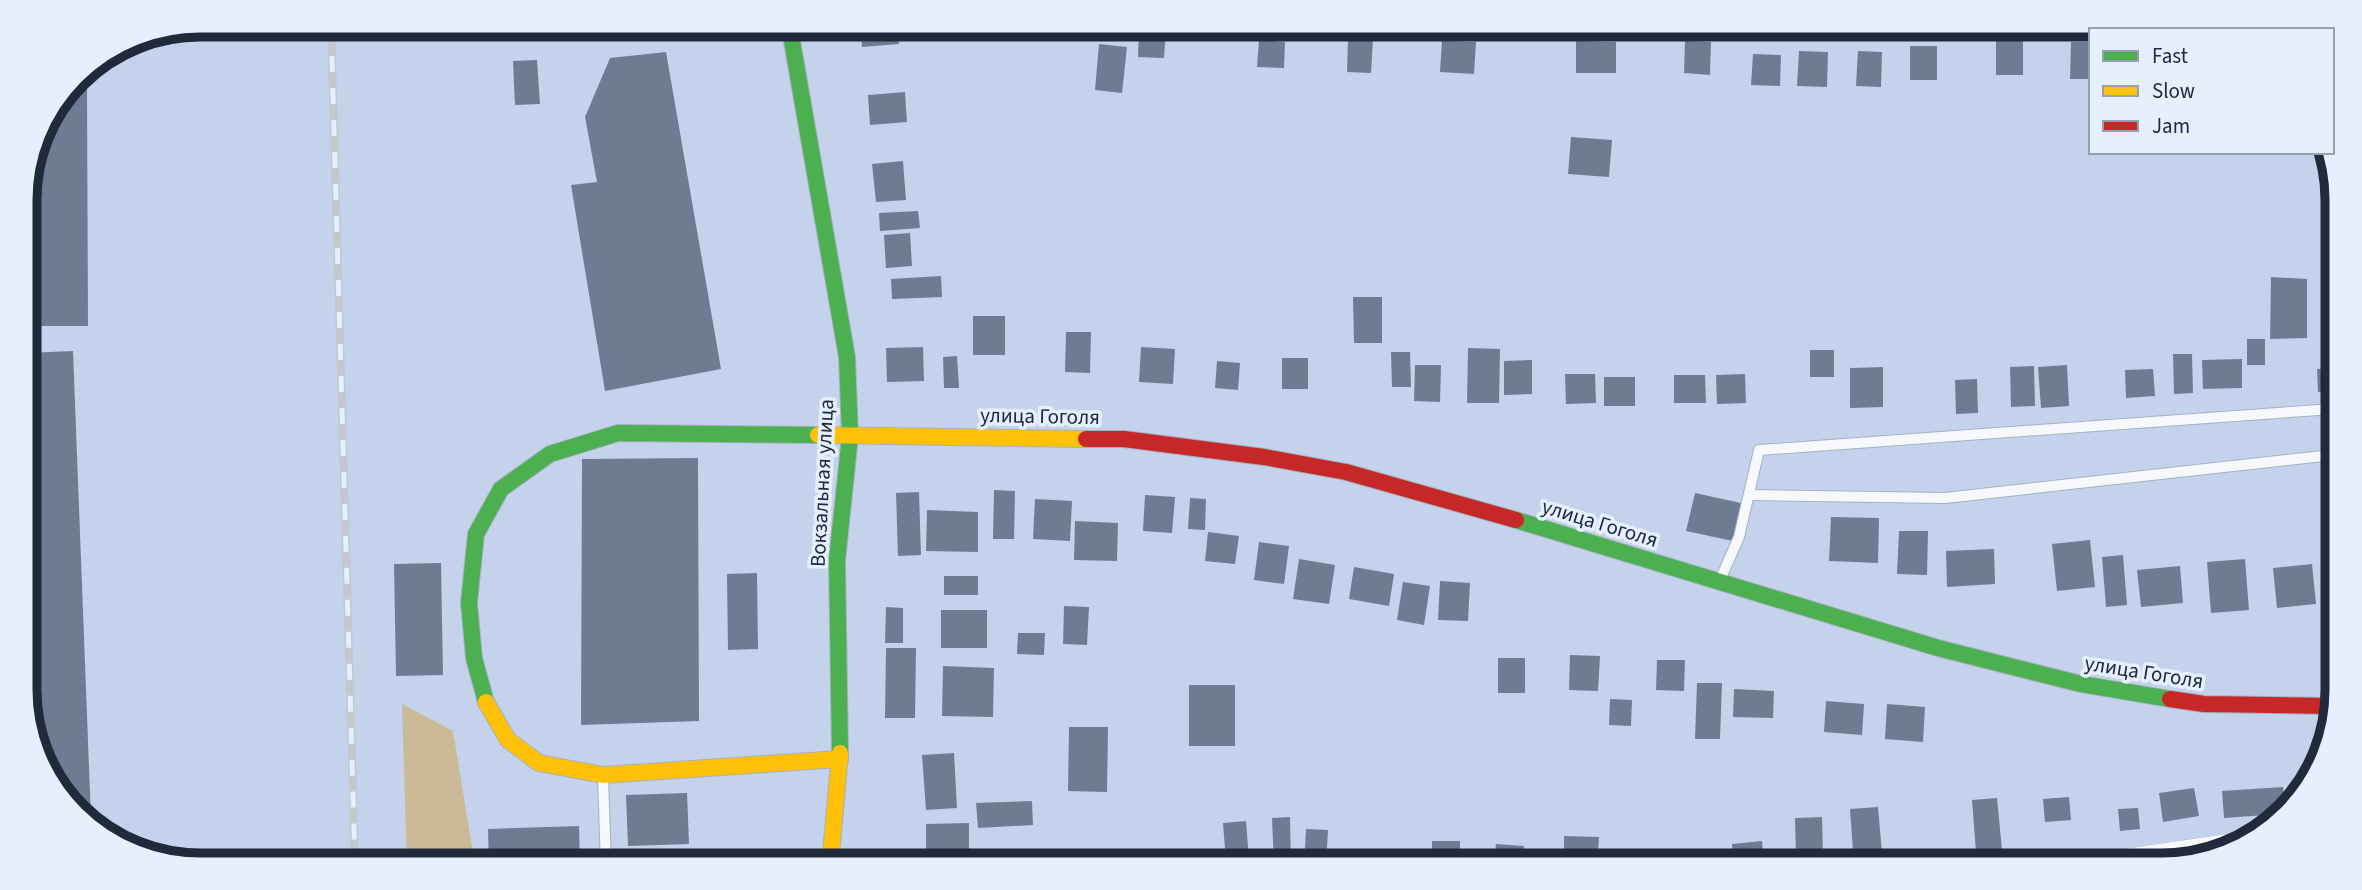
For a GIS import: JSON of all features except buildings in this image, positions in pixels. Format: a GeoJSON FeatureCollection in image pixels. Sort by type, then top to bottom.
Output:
{"type":"FeatureCollection","features":[{"type":"Feature","properties":{"kind":"main road","name":"Вокзальная улица"},"geometry":{"type":"LineString","coordinates":[[791,37],[847,357],[850,436],[837,561],[840,759],[831,853]]}},
{"type":"Feature","properties":{"kind":"main road","name":"улица Гоголя"},"geometry":{"type":"LineString","coordinates":[[840,759],[603,775],[539,763],[508,740],[486,702],[474,657],[469,603],[476,534],[501,489],[550,454],[618,433],[1124,439],[1264,457],[1346,472],[1442,498],[1938,648],[2081,684],[2204,704],[2324,706]]}},
{"type":"Feature","properties":{"kind":"lane"},"geometry":{"type":"LineString","coordinates":[[1719,581],[1739,537],[1759,450],[2325,410]]}},
{"type":"Feature","properties":{"kind":"lane"},"geometry":{"type":"LineString","coordinates":[[1750,495],[1945,498],[2325,456]]}},
{"type":"Feature","properties":{"kind":"lane"},"geometry":{"type":"LineString","coordinates":[[603,775],[606,853]]}},
{"type":"Feature","properties":{"kind":"shaded area"},"geometry":{"type":"Polygon","coordinates":[[[402,704],[453,731],[473,853],[407,853],[402,704]]]}},
{"type":"Feature","properties":{"kind":"railway"},"geometry":{"type":"LineString","coordinates":[[331,37],[355,853]]}},
{"type":"Feature","properties":{"kind":"traffic: fast"},"geometry":{"type":"LineString","coordinates":[[791,37],[847,357],[850,436],[837,561],[840,753]]}},
{"type":"Feature","properties":{"kind":"traffic: fast"},"geometry":{"type":"LineString","coordinates":[[486,702],[474,658],[469,603],[476,534],[501,489],[550,454],[618,433],[818,435]]}},
{"type":"Feature","properties":{"kind":"traffic: fast"},"geometry":{"type":"LineString","coordinates":[[1516,520],[1938,648],[2081,684],[2170,699]]}},
{"type":"Feature","properties":{"kind":"traffic: slow"},"geometry":{"type":"LineString","coordinates":[[818,435],[1086,439]]}},
{"type":"Feature","properties":{"kind":"traffic: slow"},"geometry":{"type":"LineString","coordinates":[[486,702],[508,740],[539,763],[603,775],[840,759]]}},
{"type":"Feature","properties":{"kind":"traffic: slow"},"geometry":{"type":"LineString","coordinates":[[831,853],[840,753]]}},
{"type":"Feature","properties":{"kind":"traffic: jam"},"geometry":{"type":"LineString","coordinates":[[1086,439],[1124,439],[1264,457],[1346,472],[1516,520]]}},
{"type":"Feature","properties":{"kind":"traffic: jam"},"geometry":{"type":"LineString","coordinates":[[2170,699],[2204,704],[2324,706]]}}]}
